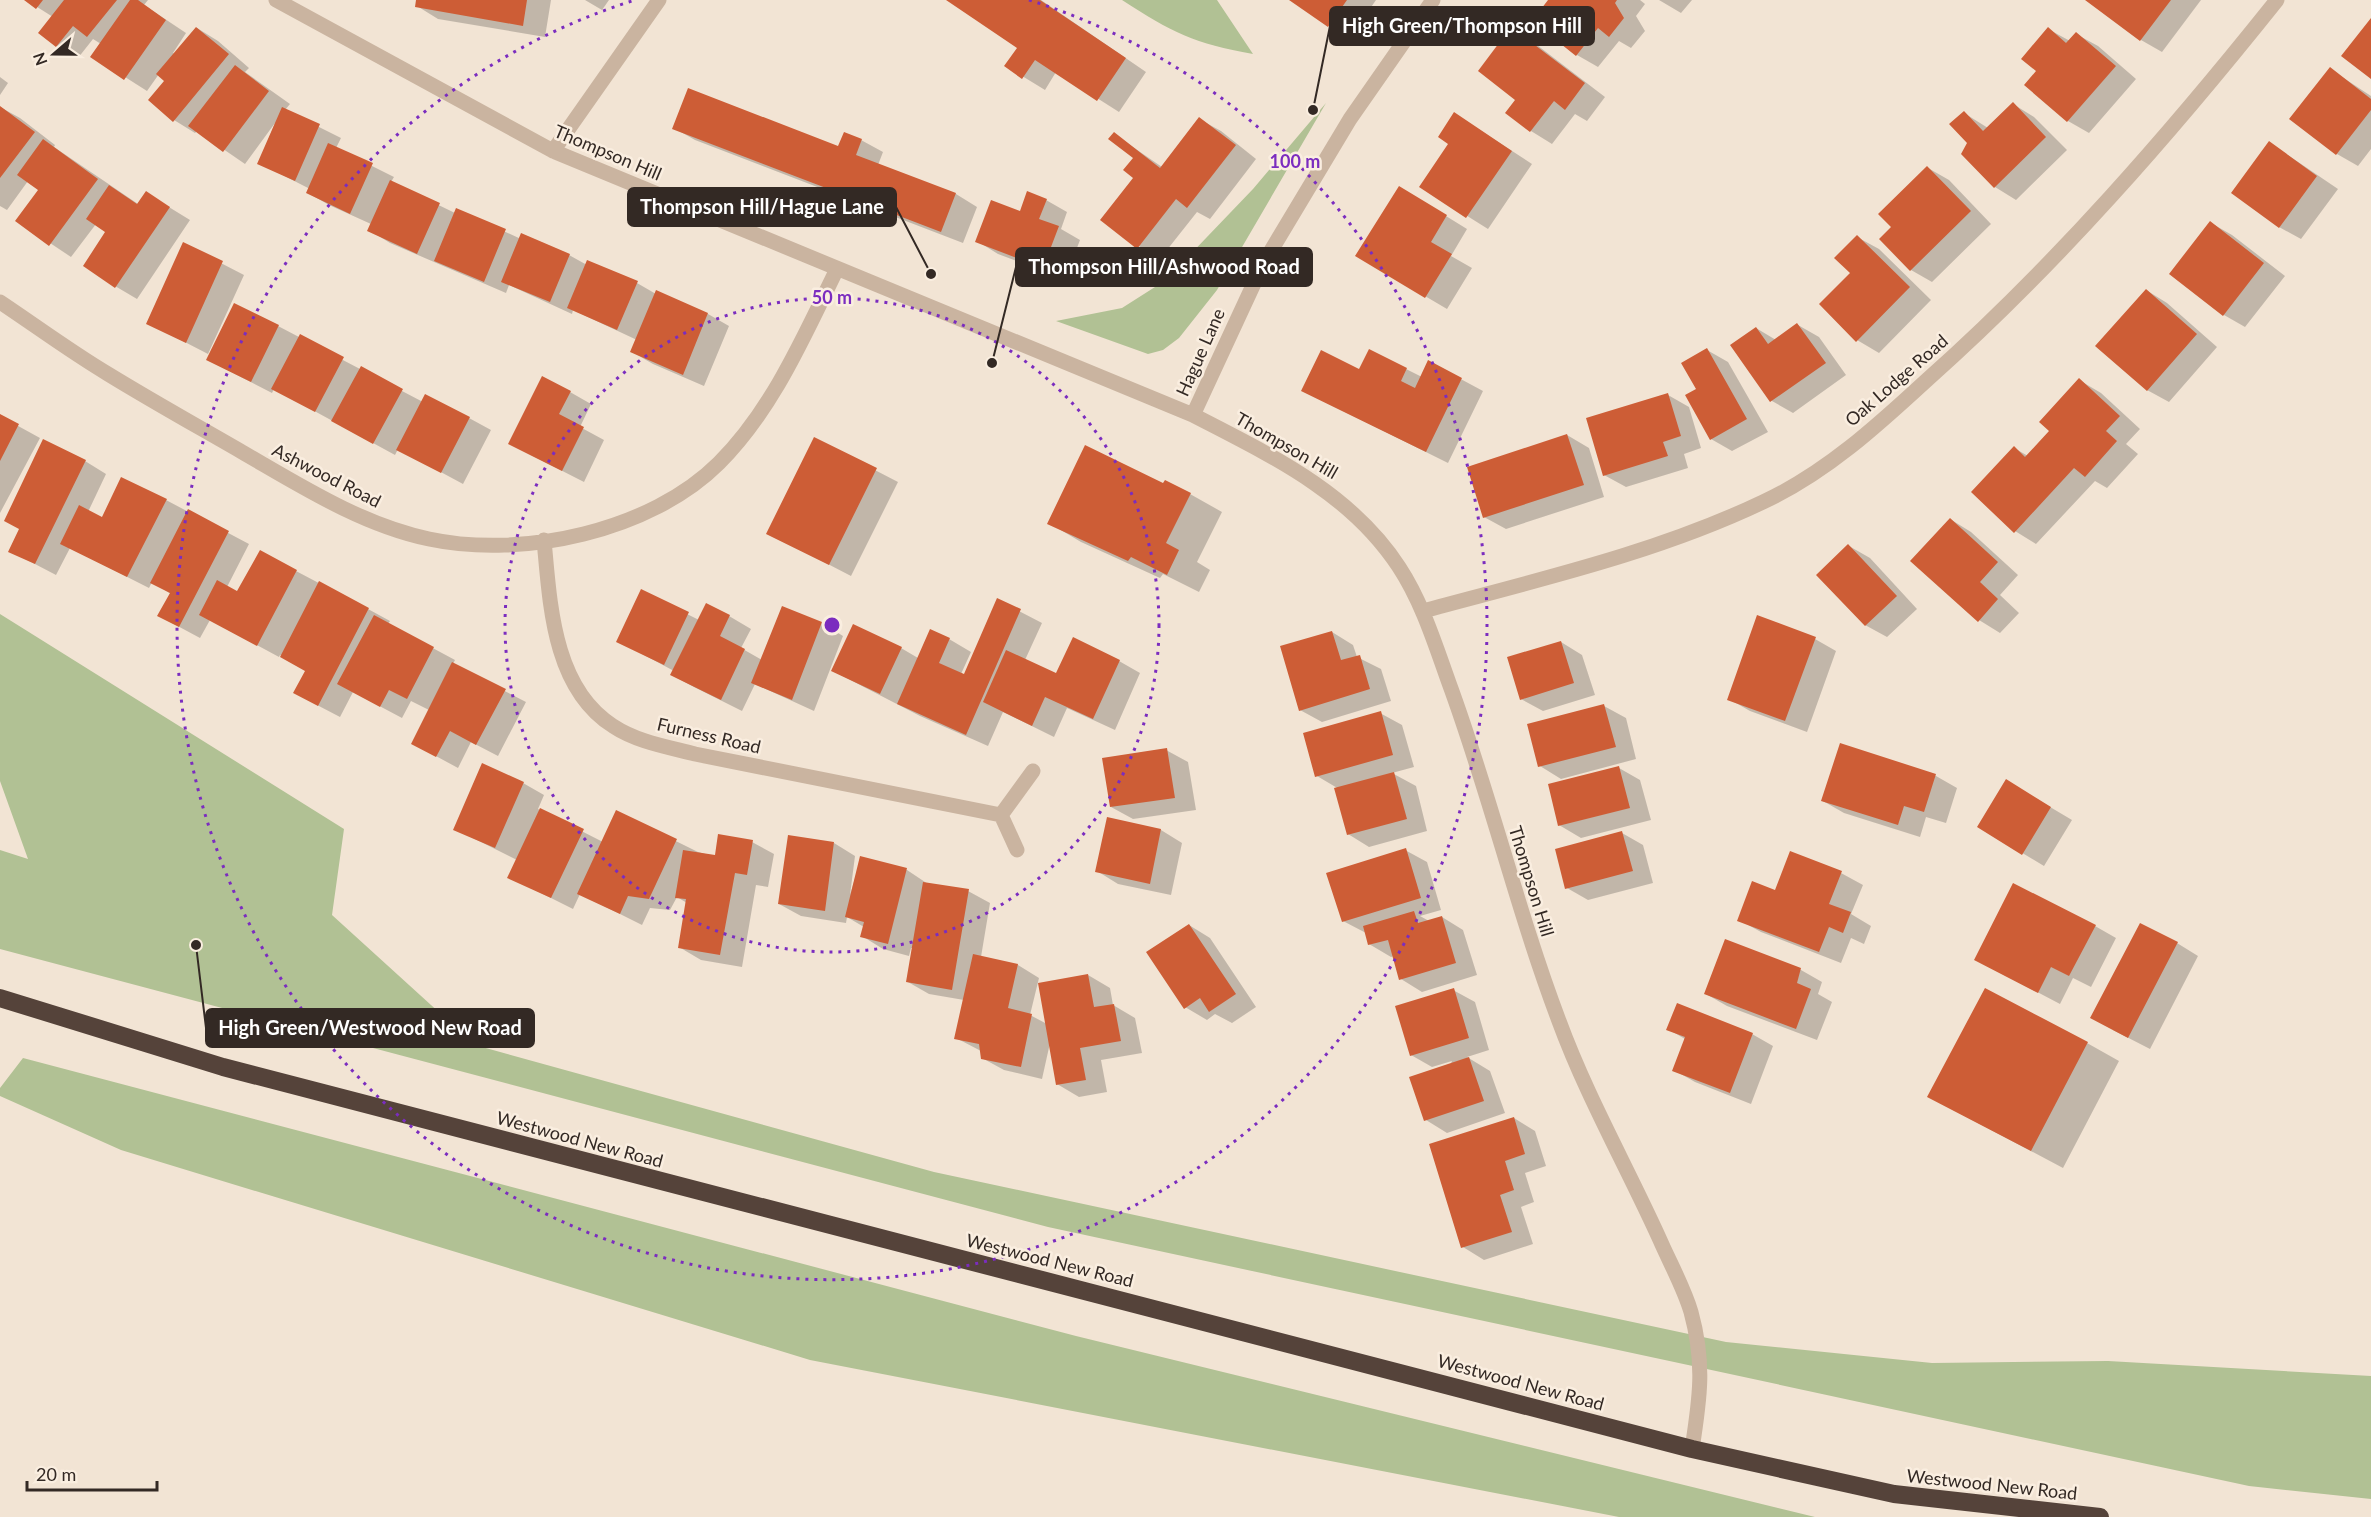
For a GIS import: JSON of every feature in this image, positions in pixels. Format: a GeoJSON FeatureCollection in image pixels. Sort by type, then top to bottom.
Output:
{"type":"FeatureCollection","features":[{"type":"Feature","properties":{"kind":"highway","name":"Westwood New Road"},"geometry":{"type":"LineString","coordinates":[[0,998],[223,1066],[1692,1449],[1894,1494],[2100,1517]]}},
{"type":"Feature","properties":{"kind":"street","name":"Thompson Hill"},"geometry":{"type":"LineString","coordinates":[[276,0],[553,151],[1193,416],[1274,457],[1334,495],[1375,534],[1400,569],[1423,611],[1467,732],[1532,947],[1560,1024],[1599,1117],[1644,1205],[1690,1308],[1701,1356],[1699,1402],[1692,1449]]}},
{"type":"Feature","properties":{"kind":"street"},"geometry":{"type":"LineString","coordinates":[[553,151],[659,0]]}},
{"type":"Feature","properties":{"kind":"street","name":"Hague Lane"},"geometry":{"type":"LineString","coordinates":[[1193,416],[1263,264],[1350,119],[1433,0]]}},
{"type":"Feature","properties":{"kind":"street","name":"Oak Lodge Road"},"geometry":{"type":"LineString","coordinates":[[1423,611],[1615,558],[1704,527],[1766,501],[1818,470],[1869,433],[1952,358],[2035,277],[2122,183],[2277,0]]}},
{"type":"Feature","properties":{"kind":"street","name":"Ashwood Road"},"geometry":{"type":"LineString","coordinates":[[0,302],[117,380],[316,495],[376,522],[429,539],[474,544],[585,536],[627,521],[677,496],[719,463],[750,425],[788,368],[837,269]]}},
{"type":"Feature","properties":{"kind":"street","name":"Furness Road"},"geometry":{"type":"LineString","coordinates":[[544,540],[550,596],[564,662],[576,688],[592,709],[614,727],[646,741],[695,754],[1001,815]]}},
{"type":"Feature","properties":{"kind":"street"},"geometry":{"type":"LineString","coordinates":[[1017,850],[1001,815],[1033,771]]}},
{"type":"Feature","properties":{"kind":"green space"},"geometry":{"type":"Polygon","coordinates":[[[1122,0],[1217,0],[1253,54],[1215,46],[1184,35],[1155,21],[1122,0]]]}},
{"type":"Feature","properties":{"kind":"green space"},"geometry":{"type":"Polygon","coordinates":[[[1326,103],[1217,290],[1179,338],[1163,350],[1148,354],[1056,321],[1122,308],[1155,287],[1184,261],[1253,189],[1326,103]]]}},
{"type":"Feature","properties":{"kind":"green space"},"geometry":{"type":"Polygon","coordinates":[[[0,614],[344,829],[332,915],[475,1045],[934,1172],[1726,1342],[1932,1363],[2108,1361],[2371,1376],[2371,1499],[2249,1486],[1048,1227],[0,949],[0,850],[28,859],[0,781],[0,614]]]}},
{"type":"Feature","properties":{"kind":"green space"},"geometry":{"type":"Polygon","coordinates":[[[23,1058],[1076,1336],[1815,1517],[1619,1517],[810,1360],[121,1150],[0,1096],[0,1088],[23,1058]]]}},
{"type":"Feature","properties":{"kind":"building"},"geometry":{"type":"Polygon","coordinates":[[[24,0],[43,0],[36,9],[24,0]]]}},
{"type":"Feature","properties":{"kind":"building"},"geometry":{"type":"Polygon","coordinates":[[[64,0],[117,0],[87,37],[73,26],[56,47],[38,33],[64,0]]]}},
{"type":"Feature","properties":{"kind":"building"},"geometry":{"type":"Polygon","coordinates":[[[130,0],[138,0],[166,20],[124,80],[90,57],[130,0]]]}},
{"type":"Feature","properties":{"kind":"building"},"geometry":{"type":"Polygon","coordinates":[[[416,0],[527,0],[523,26],[415,7],[416,0]]]}},
{"type":"Feature","properties":{"kind":"building"},"geometry":{"type":"Polygon","coordinates":[[[946,0],[1040,0],[1126,58],[1097,101],[1035,60],[1022,79],[1004,66],[1017,48],[946,0]]]}},
{"type":"Feature","properties":{"kind":"building"},"geometry":{"type":"Polygon","coordinates":[[[1289,0],[1347,0],[1328,27],[1289,0]]]}},
{"type":"Feature","properties":{"kind":"building"},"geometry":{"type":"Polygon","coordinates":[[[1548,0],[1617,0],[1615,3],[1624,18],[1609,37],[1598,28],[1576,56],[1532,21],[1548,0]]]}},
{"type":"Feature","properties":{"kind":"building"},"geometry":{"type":"Polygon","coordinates":[[[2085,0],[2171,0],[2140,41],[2085,0]]]}},
{"type":"Feature","properties":{"kind":"building"},"geometry":{"type":"Polygon","coordinates":[[[2371,18],[2371,79],[2341,56],[2371,18]]]}},
{"type":"Feature","properties":{"kind":"building"},"geometry":{"type":"Polygon","coordinates":[[[196,27],[229,54],[173,122],[148,100],[164,81],[156,74],[196,27]]]}},
{"type":"Feature","properties":{"kind":"building"},"geometry":{"type":"Polygon","coordinates":[[[1511,27],[1585,83],[1565,110],[1554,101],[1530,132],[1505,113],[1515,100],[1478,71],[1511,27]]]}},
{"type":"Feature","properties":{"kind":"building"},"geometry":{"type":"Polygon","coordinates":[[[2048,27],[2066,43],[2076,32],[2116,66],[2067,122],[2024,85],[2036,71],[2021,59],[2048,27]]]}},
{"type":"Feature","properties":{"kind":"building"},"geometry":{"type":"Polygon","coordinates":[[[235,65],[269,91],[223,152],[188,126],[235,65]]]}},
{"type":"Feature","properties":{"kind":"building"},"geometry":{"type":"Polygon","coordinates":[[[2330,67],[2371,99],[2371,110],[2336,155],[2289,119],[2330,67]]]}},
{"type":"Feature","properties":{"kind":"building"},"geometry":{"type":"Polygon","coordinates":[[[688,88],[838,146],[844,132],[862,139],[856,155],[956,193],[941,232],[672,129],[688,88]]]}},
{"type":"Feature","properties":{"kind":"building"},"geometry":{"type":"Polygon","coordinates":[[[2013,102],[2046,137],[1994,188],[1961,154],[1967,143],[1949,124],[1964,111],[1983,131],[2013,102]]]}},
{"type":"Feature","properties":{"kind":"building"},"geometry":{"type":"Polygon","coordinates":[[[0,106],[35,132],[0,178],[0,106]]]}},
{"type":"Feature","properties":{"kind":"building"},"geometry":{"type":"Polygon","coordinates":[[[282,107],[320,124],[295,181],[257,164],[282,107]]]}},
{"type":"Feature","properties":{"kind":"building"},"geometry":{"type":"Polygon","coordinates":[[[1454,112],[1512,151],[1466,218],[1419,187],[1448,144],[1438,137],[1454,112]]]}},
{"type":"Feature","properties":{"kind":"building"},"geometry":{"type":"Polygon","coordinates":[[[1199,117],[1236,145],[1187,208],[1176,199],[1137,249],[1100,220],[1133,178],[1123,170],[1133,158],[1108,139],[1114,132],[1160,168],[1199,117]]]}},
{"type":"Feature","properties":{"kind":"building"},"geometry":{"type":"Polygon","coordinates":[[[43,139],[98,179],[49,246],[15,221],[38,190],[17,175],[43,139]]]}},
{"type":"Feature","properties":{"kind":"building"},"geometry":{"type":"Polygon","coordinates":[[[2269,141],[2317,176],[2279,228],[2231,193],[2269,141]]]}},
{"type":"Feature","properties":{"kind":"building"},"geometry":{"type":"Polygon","coordinates":[[[328,143],[373,163],[350,214],[306,193],[328,143]]]}},
{"type":"Feature","properties":{"kind":"building"},"geometry":{"type":"Polygon","coordinates":[[[1927,166],[1971,211],[1910,271],[1879,239],[1891,227],[1878,214],[1927,166]]]}},
{"type":"Feature","properties":{"kind":"building"},"geometry":{"type":"Polygon","coordinates":[[[390,180],[440,203],[417,254],[367,231],[390,180]]]}},
{"type":"Feature","properties":{"kind":"building"},"geometry":{"type":"Polygon","coordinates":[[[109,185],[137,204],[146,191],[170,207],[115,288],[83,266],[105,232],[86,219],[109,185]]]}},
{"type":"Feature","properties":{"kind":"building"},"geometry":{"type":"Polygon","coordinates":[[[1399,186],[1447,215],[1431,242],[1452,254],[1425,298],[1355,256],[1399,186]]]}},
{"type":"Feature","properties":{"kind":"building"},"geometry":{"type":"Polygon","coordinates":[[[1027,191],[1047,199],[1039,219],[1059,226],[1043,268],[975,242],[991,200],[1020,211],[1027,191]]]}},
{"type":"Feature","properties":{"kind":"building"},"geometry":{"type":"Polygon","coordinates":[[[456,208],[506,229],[484,282],[434,261],[456,208]]]}},
{"type":"Feature","properties":{"kind":"building"},"geometry":{"type":"Polygon","coordinates":[[[2210,221],[2264,263],[2223,316],[2169,274],[2210,221]]]}},
{"type":"Feature","properties":{"kind":"building"},"geometry":{"type":"Polygon","coordinates":[[[521,233],[570,254],[550,302],[501,282],[521,233]]]}},
{"type":"Feature","properties":{"kind":"building"},"geometry":{"type":"Polygon","coordinates":[[[1857,235],[1910,287],[1856,342],[1819,304],[1850,273],[1834,258],[1857,235]]]}},
{"type":"Feature","properties":{"kind":"building"},"geometry":{"type":"Polygon","coordinates":[[[183,242],[223,261],[186,343],[146,324],[183,242]]]}},
{"type":"Feature","properties":{"kind":"building"},"geometry":{"type":"Polygon","coordinates":[[[587,260],[638,281],[617,330],[567,308],[587,260]]]}},
{"type":"Feature","properties":{"kind":"building"},"geometry":{"type":"Polygon","coordinates":[[[2146,289],[2197,334],[2147,391],[2095,346],[2146,289]]]}},
{"type":"Feature","properties":{"kind":"building"},"geometry":{"type":"Polygon","coordinates":[[[656,290],[708,313],[683,375],[630,352],[656,290]]]}},
{"type":"Feature","properties":{"kind":"building"},"geometry":{"type":"Polygon","coordinates":[[[234,303],[279,325],[251,382],[206,360],[234,303]]]}},
{"type":"Feature","properties":{"kind":"building"},"geometry":{"type":"Polygon","coordinates":[[[1797,323],[1826,363],[1770,402],[1730,345],[1756,327],[1768,344],[1797,323]]]}},
{"type":"Feature","properties":{"kind":"building"},"geometry":{"type":"Polygon","coordinates":[[[300,334],[344,357],[315,412],[271,389],[300,334]]]}},
{"type":"Feature","properties":{"kind":"building"},"geometry":{"type":"Polygon","coordinates":[[[1707,348],[1747,419],[1710,440],[1685,395],[1696,389],[1681,363],[1707,348]]]}},
{"type":"Feature","properties":{"kind":"building"},"geometry":{"type":"Polygon","coordinates":[[[1369,349],[1407,368],[1401,381],[1415,388],[1428,360],[1462,378],[1426,452],[1301,391],[1321,350],[1359,369],[1369,349]]]}},
{"type":"Feature","properties":{"kind":"building"},"geometry":{"type":"Polygon","coordinates":[[[361,366],[403,389],[373,444],[331,421],[361,366]]]}},
{"type":"Feature","properties":{"kind":"building"},"geometry":{"type":"Polygon","coordinates":[[[542,376],[571,391],[559,414],[584,427],[562,471],[508,444],[542,376]]]}},
{"type":"Feature","properties":{"kind":"building"},"geometry":{"type":"Polygon","coordinates":[[[2079,378],[2120,416],[2106,431],[2117,441],[2085,477],[2074,468],[2014,533],[1971,492],[2014,446],[2025,457],[2049,431],[2039,422],[2079,378]]]}},
{"type":"Feature","properties":{"kind":"building"},"geometry":{"type":"Polygon","coordinates":[[[1668,393],[1681,436],[1663,442],[1668,456],[1603,476],[1586,418],[1668,393]]]}},
{"type":"Feature","properties":{"kind":"building"},"geometry":{"type":"Polygon","coordinates":[[[425,394],[470,417],[441,473],[396,450],[425,394]]]}},
{"type":"Feature","properties":{"kind":"building"},"geometry":{"type":"Polygon","coordinates":[[[0,414],[19,424],[0,461],[0,414]]]}},
{"type":"Feature","properties":{"kind":"building"},"geometry":{"type":"Polygon","coordinates":[[[1567,434],[1584,485],[1483,518],[1467,467],[1567,434]]]}},
{"type":"Feature","properties":{"kind":"building"},"geometry":{"type":"Polygon","coordinates":[[[814,437],[877,468],[829,565],[766,534],[814,437]]]}},
{"type":"Feature","properties":{"kind":"building"},"geometry":{"type":"Polygon","coordinates":[[[43,439],[86,460],[35,564],[8,552],[19,529],[4,521],[43,439]]]}},
{"type":"Feature","properties":{"kind":"building"},"geometry":{"type":"Polygon","coordinates":[[[1085,445],[1163,483],[1165,480],[1191,493],[1166,543],[1179,550],[1167,575],[1131,557],[1128,561],[1047,524],[1085,445]]]}},
{"type":"Feature","properties":{"kind":"building"},"geometry":{"type":"Polygon","coordinates":[[[121,477],[167,499],[127,577],[60,544],[79,505],[102,517],[121,477]]]}},
{"type":"Feature","properties":{"kind":"building"},"geometry":{"type":"Polygon","coordinates":[[[188,509],[229,531],[179,627],[157,616],[170,593],[150,583],[188,509]]]}},
{"type":"Feature","properties":{"kind":"building"},"geometry":{"type":"Polygon","coordinates":[[[1950,518],[1998,562],[1980,582],[1998,599],[1978,622],[1910,561],[1950,518]]]}},
{"type":"Feature","properties":{"kind":"building"},"geometry":{"type":"Polygon","coordinates":[[[1848,544],[1897,596],[1865,626],[1816,575],[1848,544]]]}},
{"type":"Feature","properties":{"kind":"building"},"geometry":{"type":"Polygon","coordinates":[[[260,550],[297,570],[257,646],[199,615],[217,580],[237,591],[260,550]]]}},
{"type":"Feature","properties":{"kind":"building"},"geometry":{"type":"Polygon","coordinates":[[[319,581],[369,608],[318,706],[293,693],[305,671],[280,657],[319,581]]]}},
{"type":"Feature","properties":{"kind":"building"},"geometry":{"type":"Polygon","coordinates":[[[641,589],[689,612],[664,665],[616,642],[641,589]]]}},
{"type":"Feature","properties":{"kind":"building"},"geometry":{"type":"Polygon","coordinates":[[[997,598],[1021,609],[966,735],[897,704],[930,629],[950,638],[939,663],[964,674],[997,598]]]}},
{"type":"Feature","properties":{"kind":"building"},"geometry":{"type":"Polygon","coordinates":[[[706,603],[730,615],[720,636],[745,649],[721,700],[670,675],[706,603]]]}},
{"type":"Feature","properties":{"kind":"building"},"geometry":{"type":"Polygon","coordinates":[[[782,606],[822,622],[792,700],[751,683],[782,606]]]}},
{"type":"Feature","properties":{"kind":"building"},"geometry":{"type":"Polygon","coordinates":[[[374,615],[434,647],[407,699],[389,690],[380,707],[337,684],[374,615]]]}},
{"type":"Feature","properties":{"kind":"building"},"geometry":{"type":"Polygon","coordinates":[[[1757,615],[1816,637],[1785,721],[1727,700],[1757,615]]]}},
{"type":"Feature","properties":{"kind":"building"},"geometry":{"type":"Polygon","coordinates":[[[853,624],[902,647],[880,694],[831,671],[853,624]]]}},
{"type":"Feature","properties":{"kind":"building"},"geometry":{"type":"Polygon","coordinates":[[[1332,631],[1341,660],[1360,655],[1370,689],[1299,711],[1280,646],[1332,631]]]}},
{"type":"Feature","properties":{"kind":"building"},"geometry":{"type":"Polygon","coordinates":[[[1073,637],[1120,660],[1093,719],[1045,697],[1032,726],[983,702],[1006,650],[1056,673],[1073,637]]]}},
{"type":"Feature","properties":{"kind":"building"},"geometry":{"type":"Polygon","coordinates":[[[1561,641],[1574,683],[1520,700],[1507,657],[1561,641]]]}},
{"type":"Feature","properties":{"kind":"building"},"geometry":{"type":"Polygon","coordinates":[[[452,662],[506,689],[476,745],[450,731],[436,757],[411,744],[452,662]]]}},
{"type":"Feature","properties":{"kind":"building"},"geometry":{"type":"Polygon","coordinates":[[[1604,704],[1616,747],[1538,767],[1527,724],[1604,704]]]}},
{"type":"Feature","properties":{"kind":"building"},"geometry":{"type":"Polygon","coordinates":[[[1381,711],[1393,755],[1315,777],[1303,733],[1381,711]]]}},
{"type":"Feature","properties":{"kind":"building"},"geometry":{"type":"Polygon","coordinates":[[[1840,743],[1936,774],[1924,812],[1904,806],[1898,825],[1821,801],[1840,743]]]}},
{"type":"Feature","properties":{"kind":"building"},"geometry":{"type":"Polygon","coordinates":[[[1167,748],[1175,798],[1110,807],[1102,758],[1167,748]]]}},
{"type":"Feature","properties":{"kind":"building"},"geometry":{"type":"Polygon","coordinates":[[[482,763],[524,782],[495,848],[453,830],[482,763]]]}},
{"type":"Feature","properties":{"kind":"building"},"geometry":{"type":"Polygon","coordinates":[[[1619,766],[1630,808],[1558,826],[1548,784],[1619,766]]]}},
{"type":"Feature","properties":{"kind":"building"},"geometry":{"type":"Polygon","coordinates":[[[1394,772],[1407,819],[1347,835],[1334,788],[1394,772]]]}},
{"type":"Feature","properties":{"kind":"building"},"geometry":{"type":"Polygon","coordinates":[[[2006,779],[2051,807],[2022,855],[1977,827],[2006,779]]]}},
{"type":"Feature","properties":{"kind":"building"},"geometry":{"type":"Polygon","coordinates":[[[540,808],[584,829],[551,898],[507,878],[540,808]]]}},
{"type":"Feature","properties":{"kind":"building"},"geometry":{"type":"Polygon","coordinates":[[[616,810],[677,839],[649,899],[628,896],[620,914],[577,894],[616,810]]]}},
{"type":"Feature","properties":{"kind":"building"},"geometry":{"type":"Polygon","coordinates":[[[1107,817],[1161,829],[1150,884],[1095,872],[1107,817]]]}},
{"type":"Feature","properties":{"kind":"building"},"geometry":{"type":"Polygon","coordinates":[[[1622,831],[1633,871],[1565,889],[1555,849],[1622,831]]]}},
{"type":"Feature","properties":{"kind":"building"},"geometry":{"type":"Polygon","coordinates":[[[718,834],[753,840],[747,875],[735,873],[720,955],[678,948],[686,899],[675,898],[683,850],[715,855],[718,834]]]}},
{"type":"Feature","properties":{"kind":"building"},"geometry":{"type":"Polygon","coordinates":[[[788,835],[834,842],[825,911],[778,904],[788,835]]]}},
{"type":"Feature","properties":{"kind":"building"},"geometry":{"type":"Polygon","coordinates":[[[1406,848],[1421,898],[1342,922],[1326,873],[1406,848]]]}},
{"type":"Feature","properties":{"kind":"building"},"geometry":{"type":"Polygon","coordinates":[[[1790,851],[1842,871],[1829,904],[1851,912],[1843,933],[1829,927],[1819,952],[1737,921],[1752,881],[1775,890],[1790,851]]]}},
{"type":"Feature","properties":{"kind":"building"},"geometry":{"type":"Polygon","coordinates":[[[860,856],[907,868],[888,944],[860,937],[864,922],[845,917],[860,856]]]}},
{"type":"Feature","properties":{"kind":"building"},"geometry":{"type":"Polygon","coordinates":[[[923,882],[969,889],[952,990],[906,982],[923,882]]]}},
{"type":"Feature","properties":{"kind":"building"},"geometry":{"type":"Polygon","coordinates":[[[2013,883],[2096,925],[2069,976],[2051,967],[2038,993],[1974,960],[2013,883]]]}},
{"type":"Feature","properties":{"kind":"building"},"geometry":{"type":"Polygon","coordinates":[[[1414,911],[1418,923],[1442,916],[1456,963],[1399,980],[1388,940],[1368,945],[1363,926],[1414,911]]]}},
{"type":"Feature","properties":{"kind":"building"},"geometry":{"type":"Polygon","coordinates":[[[2140,923],[2178,942],[2128,1038],[2090,1018],[2140,923]]]}},
{"type":"Feature","properties":{"kind":"building"},"geometry":{"type":"Polygon","coordinates":[[[1189,924],[1236,994],[1209,1012],[1200,998],[1184,1009],[1146,952],[1189,924]]]}},
{"type":"Feature","properties":{"kind":"building"},"geometry":{"type":"Polygon","coordinates":[[[1725,939],[1801,968],[1797,983],[1811,989],[1796,1029],[1704,994],[1725,939]]]}},
{"type":"Feature","properties":{"kind":"building"},"geometry":{"type":"Polygon","coordinates":[[[973,954],[1018,964],[1008,1008],[1032,1014],[1021,1067],[981,1059],[979,1044],[954,1039],[973,954]]]}},
{"type":"Feature","properties":{"kind":"building"},"geometry":{"type":"Polygon","coordinates":[[[1088,974],[1094,1007],[1114,1004],[1121,1041],[1080,1048],[1086,1080],[1056,1085],[1038,983],[1088,974]]]}},
{"type":"Feature","properties":{"kind":"building"},"geometry":{"type":"Polygon","coordinates":[[[1454,988],[1469,1038],[1410,1056],[1395,1006],[1454,988]]]}},
{"type":"Feature","properties":{"kind":"building"},"geometry":{"type":"Polygon","coordinates":[[[1985,988],[2088,1042],[2031,1151],[1927,1097],[1985,988]]]}},
{"type":"Feature","properties":{"kind":"building"},"geometry":{"type":"Polygon","coordinates":[[[1677,1003],[1753,1033],[1730,1093],[1672,1071],[1685,1037],[1666,1030],[1677,1003]]]}},
{"type":"Feature","properties":{"kind":"building"},"geometry":{"type":"Polygon","coordinates":[[[1469,1057],[1484,1101],[1424,1121],[1409,1077],[1469,1057]]]}},
{"type":"Feature","properties":{"kind":"building"},"geometry":{"type":"Polygon","coordinates":[[[1514,1117],[1525,1154],[1505,1161],[1514,1190],[1500,1195],[1512,1232],[1461,1248],[1429,1144],[1514,1117]]]}},
{"type":"Feature","properties":{"kind":"place","name":"High Green/Thompson Hill"},"geometry":{"type":"Point","coordinates":[1313,110]}},
{"type":"Feature","properties":{"kind":"place","name":"Thompson Hill/Hague Lane"},"geometry":{"type":"Point","coordinates":[931,274]}},
{"type":"Feature","properties":{"kind":"place","name":"Thompson Hill/Ashwood Road"},"geometry":{"type":"Point","coordinates":[992,363]}},
{"type":"Feature","properties":{"kind":"place","name":"High Green/Westwood New Road"},"geometry":{"type":"Point","coordinates":[196,945]}}]}
